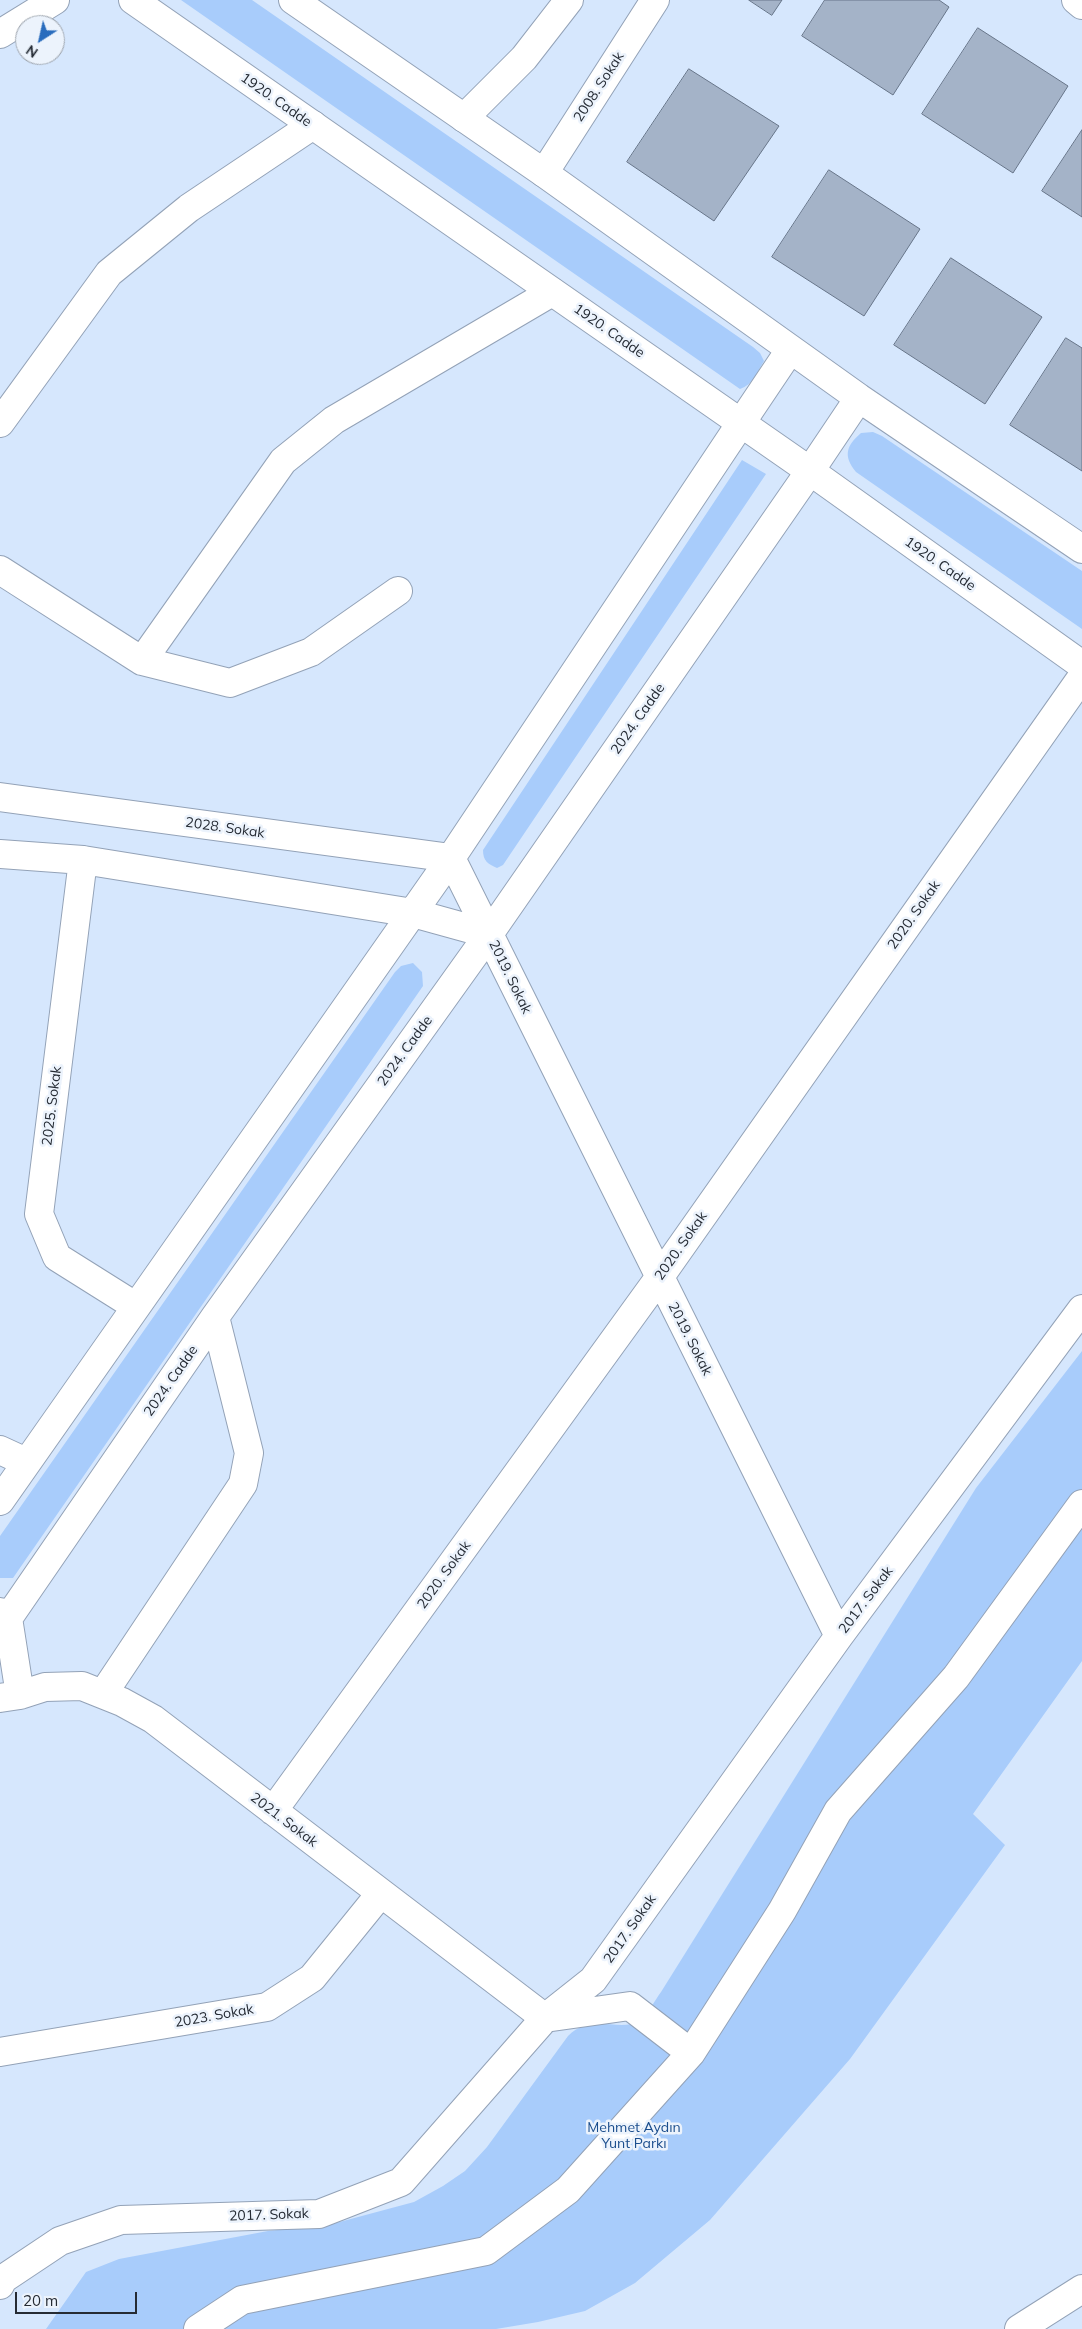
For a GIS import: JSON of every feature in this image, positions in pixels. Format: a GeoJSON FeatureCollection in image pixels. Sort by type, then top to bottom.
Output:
{"type":"FeatureCollection","features":[{"type":"Feature","properties":{"kind":"street"},"geometry":{"type":"LineString","coordinates":[[0,34],[55,0]]}},
{"type":"Feature","properties":{"kind":"street","name":"1920. Cadde"},"geometry":{"type":"LineString","coordinates":[[133,0],[810,471],[1082,665]]}},
{"type":"Feature","properties":{"kind":"street"},"geometry":{"type":"LineString","coordinates":[[293,0],[544,173],[790,350],[1082,549]]}},
{"type":"Feature","properties":{"kind":"street"},"geometry":{"type":"LineString","coordinates":[[464,118],[524,58],[569,0]]}},
{"type":"Feature","properties":{"kind":"street","name":"2008. Sokak"},"geometry":{"type":"LineString","coordinates":[[544,173],[655,0]]}},
{"type":"Feature","properties":{"kind":"street"},"geometry":{"type":"LineString","coordinates":[[1076,0],[1082,5]]}},
{"type":"Feature","properties":{"kind":"street"},"geometry":{"type":"LineString","coordinates":[[0,423],[109,273],[189,208],[313,126]]}},
{"type":"Feature","properties":{"kind":"street"},"geometry":{"type":"LineString","coordinates":[[142,661],[283,461],[334,420],[552,292]]}},
{"type":"Feature","properties":{"kind":"street"},"geometry":{"type":"LineString","coordinates":[[0,1501],[451,858],[790,350]]}},
{"type":"Feature","properties":{"kind":"street","name":"2024. Cadde"},"geometry":{"type":"LineString","coordinates":[[3,1620],[215,1317],[489,934],[859,398]]}},
{"type":"Feature","properties":{"kind":"street"},"geometry":{"type":"LineString","coordinates":[[0,570],[142,661],[230,683],[311,652],[398,591]]}},
{"type":"Feature","properties":{"kind":"street","name":"2020. Sokak"},"geometry":{"type":"LineString","coordinates":[[273,1811],[659,1278],[1082,677]]}},
{"type":"Feature","properties":{"kind":"street","name":"2028. Sokak"},"geometry":{"type":"LineString","coordinates":[[0,797],[451,858]]}},
{"type":"Feature","properties":{"kind":"street"},"geometry":{"type":"LineString","coordinates":[[0,854],[83,860],[413,913],[489,934]]}},
{"type":"Feature","properties":{"kind":"street","name":"2019. Sokak"},"geometry":{"type":"LineString","coordinates":[[451,858],[839,1636]]}},
{"type":"Feature","properties":{"kind":"street","name":"2025. Sokak"},"geometry":{"type":"LineString","coordinates":[[83,860],[39,1214],[57,1257],[135,1306]]}},
{"type":"Feature","properties":{"kind":"street","name":"2017. Sokak"},"geometry":{"type":"LineString","coordinates":[[0,2285],[3,2279],[60,2241],[121,2220],[319,2214],[401,2182],[545,2018],[593,1980],[839,1636],[1082,1308]]}},
{"type":"Feature","properties":{"kind":"street"},"geometry":{"type":"LineString","coordinates":[[103,1694],[243,1484],[249,1453],[215,1317]]}},
{"type":"Feature","properties":{"kind":"street"},"geometry":{"type":"LineString","coordinates":[[0,1450],[26,1462]]}},
{"type":"Feature","properties":{"kind":"street"},"geometry":{"type":"LineString","coordinates":[[198,2329],[242,2300],[486,2250],[568,2190],[691,2053],[782,1911],[838,1811],[956,1677],[1082,1504]]}},
{"type":"Feature","properties":{"kind":"street"},"geometry":{"type":"LineString","coordinates":[[3,1620],[10,1696]]}},
{"type":"Feature","properties":{"kind":"street","name":"2021. Sokak"},"geometry":{"type":"LineString","coordinates":[[10,1696],[45,1687],[82,1686],[122,1702],[153,1719],[545,2018]]}},
{"type":"Feature","properties":{"kind":"street","name":"2023. Sokak"},"geometry":{"type":"LineString","coordinates":[[0,2052],[267,2007],[312,1978],[381,1893]]}},
{"type":"Feature","properties":{"kind":"street"},"geometry":{"type":"LineString","coordinates":[[545,2018],[630,2006],[691,2053]]}},
{"type":"Feature","properties":{"kind":"street"},"geometry":{"type":"LineString","coordinates":[[1019,2329],[1082,2289]]}},
{"type":"Feature","properties":{"kind":"green space"},"geometry":{"type":"Polygon","coordinates":[[[181,0],[252,0],[753,347],[760,353],[764,361],[754,378],[740,389],[181,0]]]}},
{"type":"Feature","properties":{"kind":"green space"},"geometry":{"type":"Polygon","coordinates":[[[873,432],[882,436],[1082,571],[1082,629],[856,472],[849,461],[849,447],[861,433],[873,432]]]}},
{"type":"Feature","properties":{"kind":"green space"},"geometry":{"type":"Polygon","coordinates":[[[742,460],[766,474],[503,865],[497,868],[491,865],[485,859],[483,850],[742,460]]]}},
{"type":"Feature","properties":{"kind":"green space"},"geometry":{"type":"Polygon","coordinates":[[[413,963],[422,972],[423,986],[13,1578],[0,1578],[0,1536],[395,972],[401,966],[413,963]]]}},
{"type":"Feature","properties":{"kind":"green space","name":"Mehmet Aydın Yunt Parkı"},"geometry":{"type":"Polygon","coordinates":[[[1082,1351],[1082,1661],[973,1814],[1005,1845],[850,2059],[710,2220],[635,2283],[585,2311],[496,2329],[46,2329],[86,2272],[119,2259],[268,2231],[332,2224],[414,2202],[465,2171],[487,2147],[568,2036],[586,2025],[623,2025],[642,2019],[661,1992],[976,1488],[1082,1351]]]}},
{"type":"Feature","properties":{"kind":"building"},"geometry":{"type":"Polygon","coordinates":[[[749,0],[782,0],[772,15],[749,0]]]}},
{"type":"Feature","properties":{"kind":"building"},"geometry":{"type":"Polygon","coordinates":[[[825,0],[939,0],[949,7],[893,95],[802,36],[825,0]]]}},
{"type":"Feature","properties":{"kind":"building"},"geometry":{"type":"Polygon","coordinates":[[[978,28],[1068,86],[1013,173],[922,114],[978,28]]]}},
{"type":"Feature","properties":{"kind":"building"},"geometry":{"type":"Polygon","coordinates":[[[689,69],[779,126],[714,221],[627,162],[689,69]]]}},
{"type":"Feature","properties":{"kind":"building"},"geometry":{"type":"Polygon","coordinates":[[[1082,130],[1082,217],[1042,191],[1082,130]]]}},
{"type":"Feature","properties":{"kind":"building"},"geometry":{"type":"Polygon","coordinates":[[[829,170],[920,229],[864,316],[772,257],[829,170]]]}},
{"type":"Feature","properties":{"kind":"building"},"geometry":{"type":"Polygon","coordinates":[[[951,258],[1042,317],[985,404],[894,345],[951,258]]]}},
{"type":"Feature","properties":{"kind":"building"},"geometry":{"type":"Polygon","coordinates":[[[1066,338],[1082,348],[1082,471],[1010,425],[1066,338]]]}}]}
